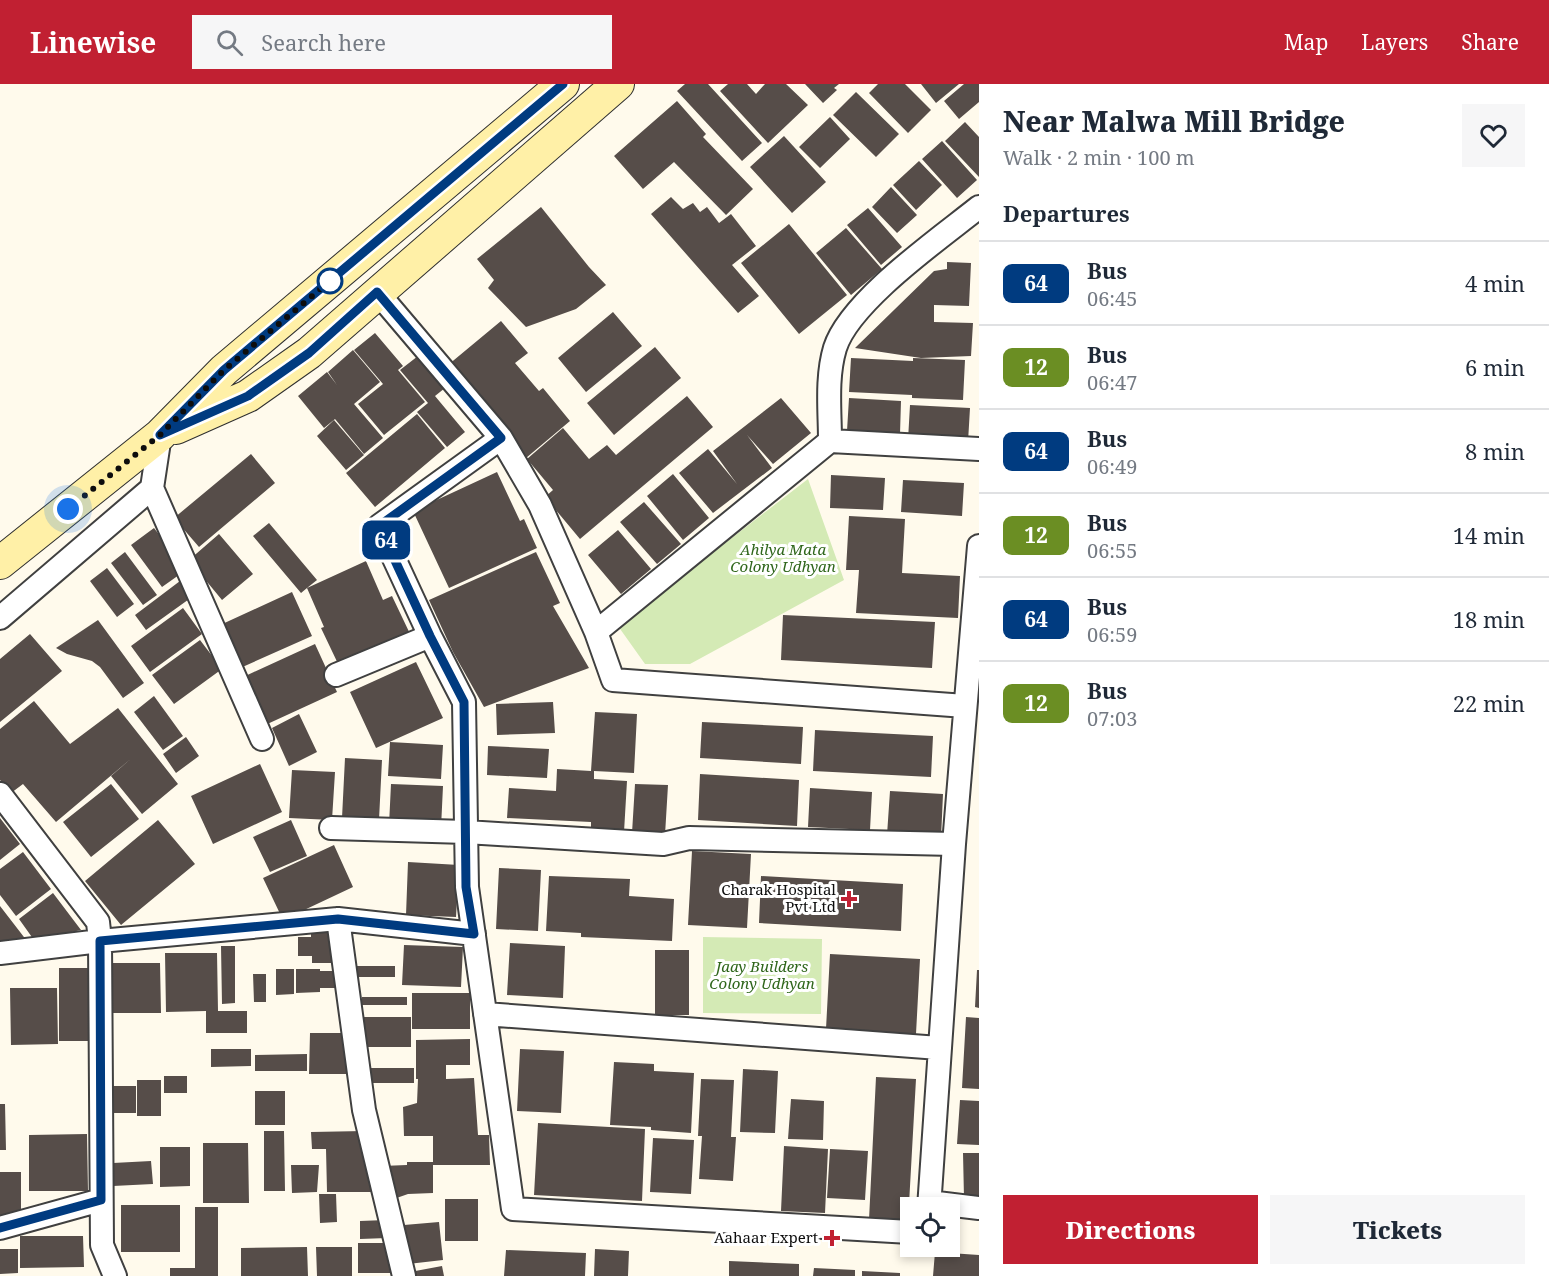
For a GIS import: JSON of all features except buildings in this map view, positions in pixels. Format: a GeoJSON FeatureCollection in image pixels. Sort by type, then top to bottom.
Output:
{"type":"FeatureCollection","features":[{"type":"Feature","properties":{"kind":"main road"},"geometry":{"type":"LineString","coordinates":[[0,563],[160,435],[224,370],[563,84]]}},
{"type":"Feature","properties":{"kind":"main road"},"geometry":{"type":"LineString","coordinates":[[160,435],[248,396],[309,353],[618,84]]}},
{"type":"Feature","properties":{"kind":"street"},"geometry":{"type":"LineString","coordinates":[[830,441],[830,376],[836,348],[849,320],[889,280],[979,207]]}},
{"type":"Feature","properties":{"kind":"street"},"geometry":{"type":"LineString","coordinates":[[377,292],[501,438],[540,505],[596,632],[613,680],[965,706]]}},
{"type":"Feature","properties":{"kind":"street"},"geometry":{"type":"LineString","coordinates":[[160,435],[152,488],[262,739]]}},
{"type":"Feature","properties":{"kind":"street"},"geometry":{"type":"LineString","coordinates":[[501,438],[379,526],[430,636],[464,702],[466,887],[513,1209],[900,1231]]}},
{"type":"Feature","properties":{"kind":"street"},"geometry":{"type":"LineString","coordinates":[[596,632],[830,441],[979,449]]}},
{"type":"Feature","properties":{"kind":"street"},"geometry":{"type":"LineString","coordinates":[[0,618],[152,488]]}},
{"type":"Feature","properties":{"kind":"street"},"geometry":{"type":"LineString","coordinates":[[930,1197],[954,844],[979,546]]}},
{"type":"Feature","properties":{"kind":"street"},"geometry":{"type":"LineString","coordinates":[[336,675],[430,636]]}},
{"type":"Feature","properties":{"kind":"street"},"geometry":{"type":"LineString","coordinates":[[0,794],[98,922],[102,1245],[116,1276]]}},
{"type":"Feature","properties":{"kind":"street"},"geometry":{"type":"LineString","coordinates":[[332,828],[466,832],[663,844],[688,838],[954,844]]}},
{"type":"Feature","properties":{"kind":"street"},"geometry":{"type":"LineString","coordinates":[[0,953],[100,941],[338,919],[474,934]]}},
{"type":"Feature","properties":{"kind":"street"},"geometry":{"type":"LineString","coordinates":[[338,919],[364,1110],[404,1276]]}},
{"type":"Feature","properties":{"kind":"street"},"geometry":{"type":"LineString","coordinates":[[485,1014],[939,1048]]}},
{"type":"Feature","properties":{"kind":"street"},"geometry":{"type":"LineString","coordinates":[[0,1228],[101,1200]]}},
{"type":"Feature","properties":{"kind":"street"},"geometry":{"type":"LineString","coordinates":[[960,1207],[979,1208]]}},
{"type":"Feature","properties":{"kind":"green space","name":"Ahilya Mata Colony Udhyan"},"geometry":{"type":"Polygon","coordinates":[[[808,479],[844,580],[690,664],[645,664],[618,626],[808,479]]]}},
{"type":"Feature","properties":{"kind":"green space","name":"Jaay Builders Colony Udhyan"},"geometry":{"type":"Polygon","coordinates":[[[703,937],[822,939],[821,1014],[703,1013],[703,937]]]}},
{"type":"Feature","properties":{"kind":"bus line","name":"64"},"geometry":{"type":"LineString","coordinates":[[0,1228],[101,1200],[100,941],[338,919],[474,934],[466,887],[464,702],[430,636],[379,526],[501,438],[377,292],[309,353],[248,396],[160,435],[224,370],[563,84]]}},
{"type":"Feature","properties":{"kind":"place","name":"Charak Hospital Pvt Ltd"},"geometry":{"type":"Point","coordinates":[849,899]}},
{"type":"Feature","properties":{"kind":"place","name":"Aahaar Expert"},"geometry":{"type":"Point","coordinates":[832,1238]}},
{"type":"Feature","properties":{"kind":"route"},"geometry":{"type":"LineString","coordinates":[[68,509],[160,435],[224,370],[330,281]]}}]}
